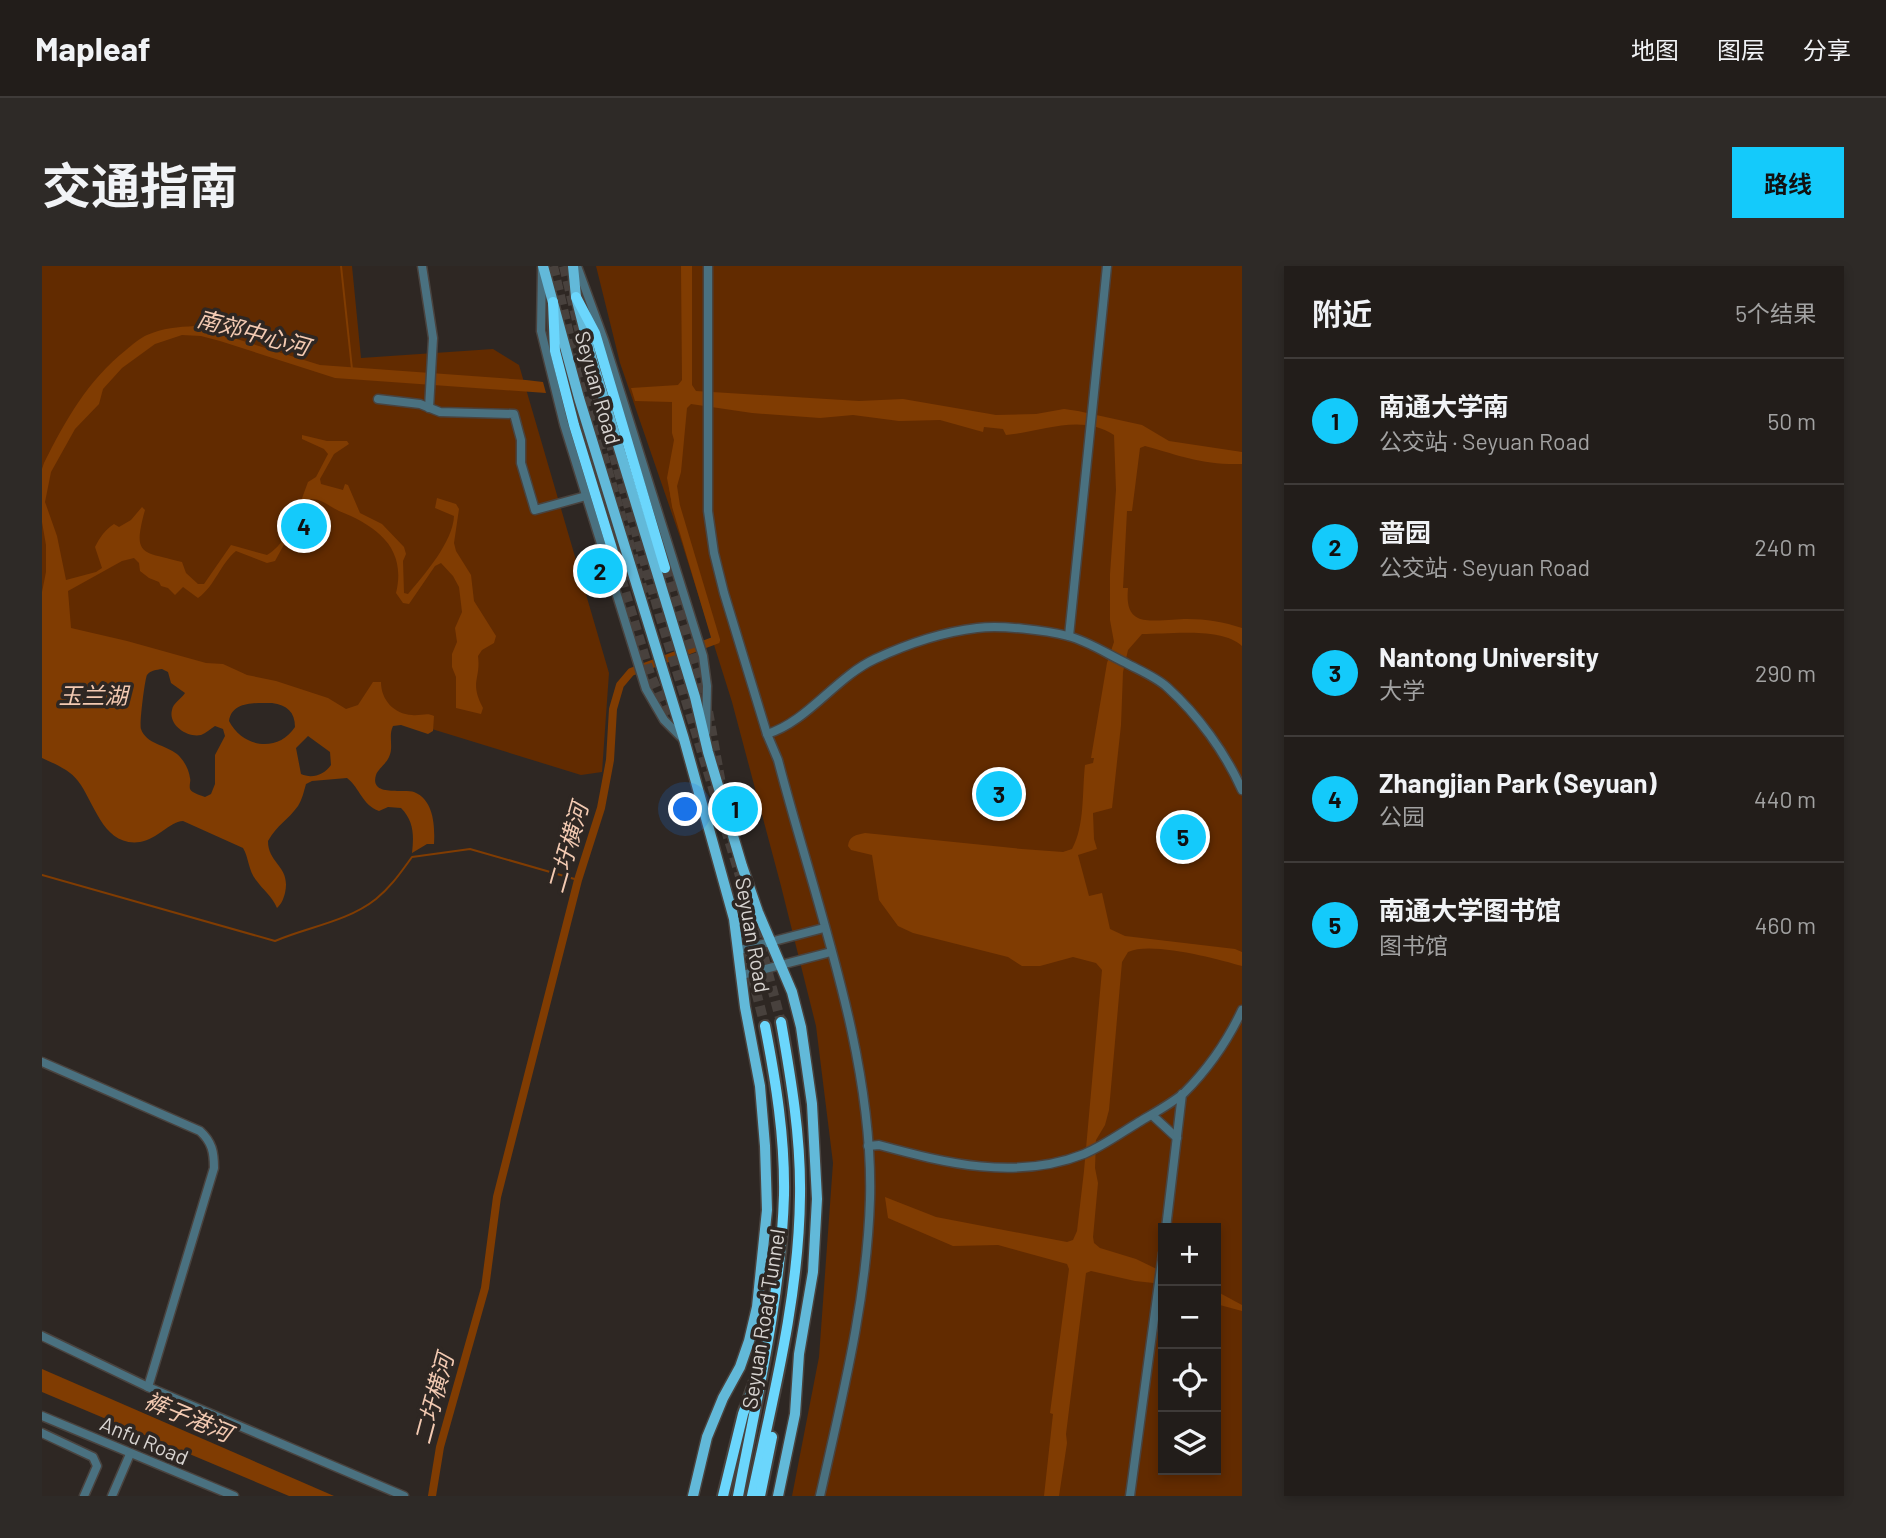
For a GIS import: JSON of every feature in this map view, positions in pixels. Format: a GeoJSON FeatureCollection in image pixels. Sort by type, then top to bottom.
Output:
{"type":"FeatureCollection","features":[{"type":"Feature","properties":{"kind":"highway"},"geometry":{"type":"LineString","coordinates":[[576,297],[594,333],[666,568]]}},
{"type":"Feature","properties":{"kind":"highway"},"geometry":{"type":"LineString","coordinates":[[553,302],[555,351],[573,425],[621,578]]}},
{"type":"Feature","properties":{"kind":"highway","name":"Seyuan Road Tunnel"},"geometry":{"type":"LineString","coordinates":[[752,1496],[786,1331],[798,1243],[798,1137],[781,1021]]}},
{"type":"Feature","properties":{"kind":"highway","name":"Seyuan Road Tunnel"},"geometry":{"type":"LineString","coordinates":[[737,1496],[776,1293],[784,1194],[776,1085],[765,1026]]}},
{"type":"Feature","properties":{"kind":"highway"},"geometry":{"type":"LineString","coordinates":[[760,1496],[777,1413],[786,1331]]}},
{"type":"Feature","properties":{"kind":"highway"},"geometry":{"type":"LineString","coordinates":[[723,1496],[743,1413],[767,1346]]}},
{"type":"Feature","properties":{"kind":"main road","name":"Seyuan Road"},"geometry":{"type":"LineString","coordinates":[[543,266],[583,411],[684,739],[734,919],[740,950],[745,1007],[760,1086],[767,1209],[757,1307],[749,1341],[707,1437],[693,1496]]}},
{"type":"Feature","properties":{"kind":"main road","name":"Seyuan Road"},"geometry":{"type":"LineString","coordinates":[[575,266],[576,297],[592,360],[695,697],[708,752],[742,866],[792,992],[805,1052],[812,1104],[817,1199],[813,1272],[799,1354],[795,1415],[778,1496]]}},
{"type":"Feature","properties":{"kind":"street"},"geometry":{"type":"LineString","coordinates":[[422,266],[433,338],[429,408]]}},
{"type":"Feature","properties":{"kind":"street"},"geometry":{"type":"LineString","coordinates":[[543,266],[541,331],[564,425],[646,689],[664,720],[684,739]]}},
{"type":"Feature","properties":{"kind":"street"},"geometry":{"type":"LineString","coordinates":[[575,266],[604,340],[703,656],[707,686],[708,752]]}},
{"type":"Feature","properties":{"kind":"street"},"geometry":{"type":"LineString","coordinates":[[708,266],[708,511],[714,553],[767,734],[778,760],[845,1002],[857,1060],[868,1146],[870,1196],[860,1309],[820,1496]]}},
{"type":"Feature","properties":{"kind":"street"},"geometry":{"type":"LineString","coordinates":[[1069,636],[1107,266]]}},
{"type":"Feature","properties":{"kind":"street"},"geometry":{"type":"LineString","coordinates":[[378,399],[420,404],[440,412],[514,414],[521,440],[520,463],[535,510],[586,496]]}},
{"type":"Feature","properties":{"kind":"street"},"geometry":{"type":"LineString","coordinates":[[767,734],[784,729],[833,687],[873,660],[908,645],[979,628],[1036,630],[1069,636],[1109,654],[1166,686],[1205,729],[1242,790]]}},
{"type":"Feature","properties":{"kind":"street"},"geometry":{"type":"LineString","coordinates":[[740,950],[824,928]]}},
{"type":"Feature","properties":{"kind":"street"},"geometry":{"type":"LineString","coordinates":[[742,975],[831,952]]}},
{"type":"Feature","properties":{"kind":"street"},"geometry":{"type":"LineString","coordinates":[[868,1146],[879,1145],[949,1163],[989,1168],[1035,1167],[1082,1155],[1152,1115],[1182,1094],[1219,1051],[1242,1010]]}},
{"type":"Feature","properties":{"kind":"street"},"geometry":{"type":"LineString","coordinates":[[42,1062],[200,1131],[209,1139],[212,1147],[214,1168],[148,1387]]}},
{"type":"Feature","properties":{"kind":"street"},"geometry":{"type":"LineString","coordinates":[[1167,1223],[1182,1094]]}},
{"type":"Feature","properties":{"kind":"street"},"geometry":{"type":"LineString","coordinates":[[1152,1115],[1177,1138]]}},
{"type":"Feature","properties":{"kind":"street"},"geometry":{"type":"LineString","coordinates":[[1130,1496],[1159,1286]]}},
{"type":"Feature","properties":{"kind":"street"},"geometry":{"type":"LineString","coordinates":[[42,1336],[148,1387],[404,1496]]}},
{"type":"Feature","properties":{"kind":"street","name":"Anfu Road"},"geometry":{"type":"LineString","coordinates":[[42,1416],[234,1496]]}},
{"type":"Feature","properties":{"kind":"street"},"geometry":{"type":"LineString","coordinates":[[42,1433],[93,1457],[97,1466],[84,1496]]}},
{"type":"Feature","properties":{"kind":"street"},"geometry":{"type":"LineString","coordinates":[[112,1496],[130,1454]]}},
{"type":"Feature","properties":{"kind":"shaded area"},"geometry":{"type":"Polygon","coordinates":[[[42,266],[352,266],[361,358],[493,349],[519,365],[609,673],[602,772],[581,775],[396,718],[312,707],[117,647],[42,675],[42,266]]]}},
{"type":"Feature","properties":{"kind":"shaded area"},"geometry":{"type":"Polygon","coordinates":[[[596,266],[1242,266],[1242,1496],[792,1496],[819,1357],[833,1163],[816,1026],[732,702],[680,537],[620,363],[596,266]]]}},
{"type":"Feature","properties":{"kind":"water"},"geometry":{"type":"Polygon","coordinates":[[[681,266],[692,266],[692,385],[696,391],[859,401],[903,399],[996,415],[1036,414],[1064,409],[1142,425],[1169,441],[1242,452],[1242,464],[1228,464],[1192,459],[1145,446],[1140,448],[1132,511],[1127,511],[1123,588],[1128,588],[1128,601],[1134,616],[1148,620],[1215,621],[1235,626],[1242,628],[1242,646],[1222,636],[1209,634],[1142,634],[1128,650],[1123,672],[1121,725],[1112,808],[1093,813],[1097,849],[1078,855],[1089,896],[1102,893],[1110,929],[1125,936],[1235,949],[1242,952],[1242,966],[1184,952],[1152,949],[1128,952],[1122,962],[1109,1110],[1105,1125],[1096,1140],[1095,1168],[1098,1183],[1093,1237],[1094,1243],[1100,1248],[1136,1259],[1158,1270],[1158,1283],[1091,1271],[1086,1273],[1059,1496],[1044,1496],[1053,1414],[1050,1413],[1069,1269],[1067,1264],[998,1245],[953,1246],[888,1218],[885,1197],[936,1217],[1067,1242],[1073,1240],[1077,1231],[1084,1171],[1102,970],[1096,963],[1073,957],[1040,966],[1022,966],[1008,957],[913,933],[898,926],[879,900],[872,855],[851,850],[848,846],[851,838],[865,833],[1022,849],[1063,852],[1072,849],[1081,819],[1085,765],[1093,763],[1094,758],[1091,758],[1107,663],[1114,642],[1110,620],[1110,574],[1116,490],[1114,435],[1088,425],[1061,426],[1006,435],[1003,429],[984,427],[983,432],[940,420],[899,421],[853,415],[820,418],[752,413],[691,404],[687,408],[681,472],[672,504],[667,478],[674,440],[672,402],[635,401],[631,388],[678,385],[682,380],[681,266]]]}},
{"type":"Feature","properties":{"kind":"water","name":"玉兰湖"},"geometry":{"type":"Polygon","coordinates":[[[195,326],[320,365],[543,382],[546,393],[335,378],[220,341],[182,335],[155,344],[122,368],[103,389],[99,404],[75,429],[51,472],[45,502],[57,536],[66,580],[102,568],[95,547],[101,537],[114,524],[119,527],[131,520],[142,507],[145,510],[140,544],[149,553],[182,562],[186,573],[198,584],[204,584],[231,545],[267,555],[288,532],[308,482],[316,477],[328,454],[324,449],[302,439],[302,435],[327,441],[347,441],[349,444],[334,454],[320,479],[321,484],[343,490],[345,484],[348,485],[360,513],[382,524],[404,547],[404,593],[408,594],[429,568],[449,536],[454,516],[435,508],[437,498],[456,504],[459,509],[454,543],[456,551],[471,575],[474,601],[496,636],[494,643],[482,650],[478,656],[476,686],[483,708],[481,714],[456,708],[456,677],[452,667],[452,654],[457,642],[455,628],[462,612],[459,587],[453,576],[441,563],[435,566],[409,604],[403,603],[396,593],[397,563],[386,541],[365,524],[317,500],[309,499],[275,561],[267,563],[236,551],[198,598],[183,587],[175,595],[140,571],[139,563],[134,558],[122,561],[68,591],[71,628],[206,663],[223,664],[247,675],[276,681],[328,698],[346,709],[358,705],[373,682],[381,682],[383,695],[394,709],[406,714],[434,716],[433,731],[428,734],[401,725],[393,726],[388,760],[377,773],[375,782],[378,787],[389,791],[414,792],[426,801],[432,814],[434,844],[427,844],[412,853],[412,829],[401,808],[388,807],[379,811],[373,808],[347,778],[312,781],[306,784],[298,806],[268,841],[269,849],[285,877],[286,884],[283,900],[277,908],[253,876],[243,848],[183,821],[140,842],[127,842],[117,838],[102,822],[75,777],[42,758],[42,592],[46,572],[46,545],[42,522],[44,463],[79,402],[112,362],[147,335],[165,329],[195,326]],[[162,669],[147,675],[141,729],[147,738],[179,756],[188,771],[190,789],[205,797],[211,794],[215,784],[215,755],[225,736],[223,729],[215,726],[196,735],[180,729],[173,721],[172,710],[185,693],[171,683],[168,672],[162,669]],[[272,703],[246,704],[231,714],[229,721],[235,730],[252,742],[270,744],[279,741],[295,727],[295,722],[289,710],[272,703]],[[308,736],[296,748],[301,774],[318,775],[331,765],[330,752],[308,736]]]}},
{"type":"Feature","properties":{"kind":"water"},"geometry":{"type":"Polygon","coordinates":[[[1221,1294],[1242,1305],[1242,1311],[1221,1305],[1221,1294]]]}},
{"type":"Feature","properties":{"kind":"water"},"geometry":{"type":"Polygon","coordinates":[[[42,1369],[334,1496],[289,1496],[42,1392],[42,1369]]]}},
{"type":"Feature","properties":{"kind":"waterway"},"geometry":{"type":"LineString","coordinates":[[341,266],[352,369]]}},
{"type":"Feature","properties":{"kind":"waterway","name":"二圩横河"},"geometry":{"type":"LineString","coordinates":[[432,1496],[440,1447],[485,1288],[497,1197],[578,880],[601,808],[610,760],[613,709],[620,685],[631,672],[716,640],[676,506],[673,486]]}},
{"type":"Feature","properties":{"kind":"waterway"},"geometry":{"type":"LineString","coordinates":[[42,875],[275,941],[340,919],[365,907],[386,889],[412,857],[470,849],[578,880]]}},
{"type":"Feature","properties":{"kind":"tunnel"},"geometry":{"type":"LineString","coordinates":[[553,266],[575,360],[646,600]]}},
{"type":"Feature","properties":{"kind":"tunnel"},"geometry":{"type":"LineString","coordinates":[[564,266],[586,358],[660,616],[756,928],[781,1022]]}},
{"type":"Feature","properties":{"kind":"tunnel"},"geometry":{"type":"LineString","coordinates":[[665,568],[705,694],[721,784]]}},
{"type":"Feature","properties":{"kind":"tunnel"},"geometry":{"type":"LineString","coordinates":[[621,578],[650,674],[676,733]]}},
{"type":"Feature","properties":{"kind":"tunnel"},"geometry":{"type":"LineString","coordinates":[[737,919],[765,1026]]}},
{"type":"Feature","properties":{"kind":"place","name":"Zhangjian Park (Seyuan)"},"geometry":{"type":"Point","coordinates":[304,526]}},
{"type":"Feature","properties":{"kind":"place","name":"啬园"},"geometry":{"type":"Point","coordinates":[600,571]}},
{"type":"Feature","properties":{"kind":"place","name":"Nantong University"},"geometry":{"type":"Point","coordinates":[999,794]}},
{"type":"Feature","properties":{"kind":"place","name":"南通大学南"},"geometry":{"type":"Point","coordinates":[735,809]}},
{"type":"Feature","properties":{"kind":"place","name":"南通大学图书馆"},"geometry":{"type":"Point","coordinates":[1183,837]}},
{"type":"Feature","properties":{"kind":"water label","name":"南郊中心河"},"geometry":{"type":"Point","coordinates":[253,333]}},
{"type":"Feature","properties":{"kind":"water label","name":"裤子港河"},"geometry":{"type":"Point","coordinates":[188,1417]}}]}
